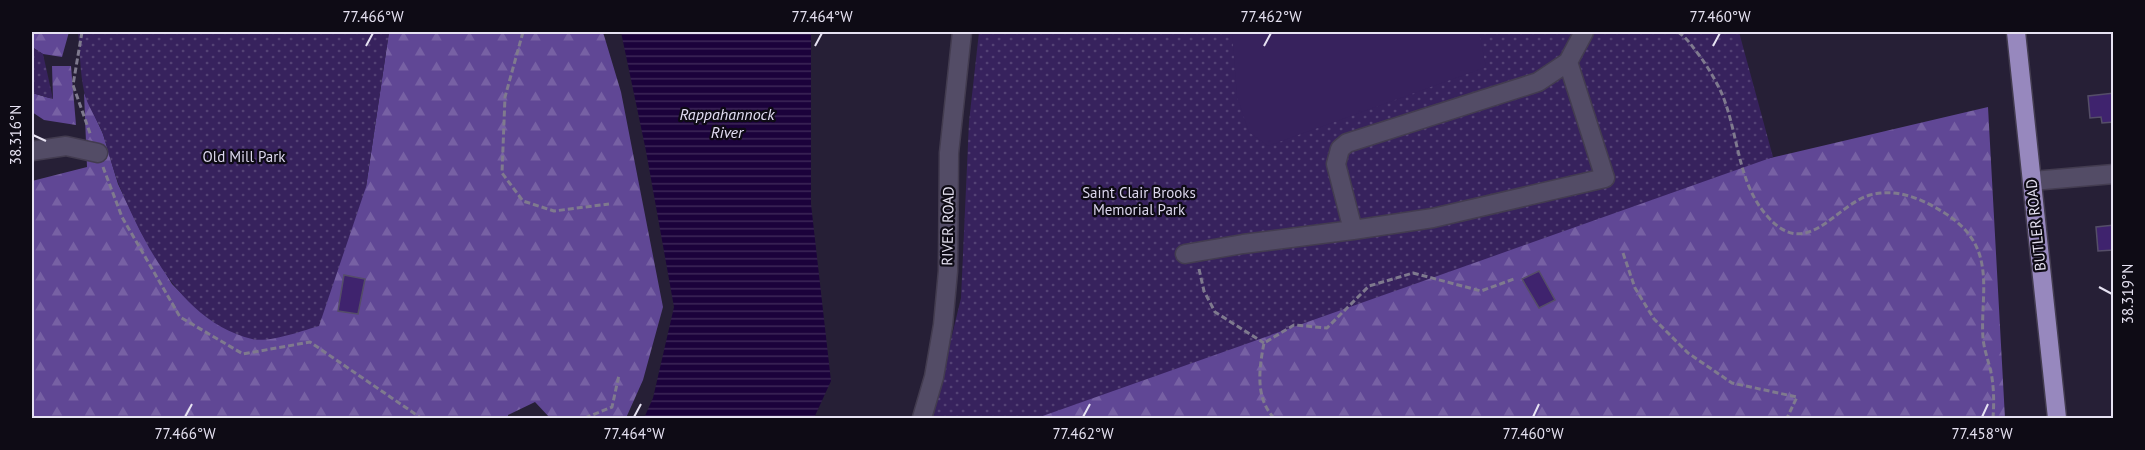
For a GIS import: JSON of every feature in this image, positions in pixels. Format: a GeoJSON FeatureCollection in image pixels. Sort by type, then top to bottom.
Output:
{"type":"FeatureCollection","features":[{"type":"Feature","properties":{"kind":"main road","name":"BUTLER ROAD"},"geometry":{"type":"LineString","coordinates":[[2016,32],[2057,418]]}},
{"type":"Feature","properties":{"kind":"street","name":"RIVER ROAD"},"geometry":{"type":"LineString","coordinates":[[922,418],[934,377],[943,325],[948,271],[949,153],[962,32]]}},
{"type":"Feature","properties":{"kind":"street"},"geometry":{"type":"LineString","coordinates":[[1353,230],[1336,164],[1340,149],[1347,142],[1538,82],[1568,62],[1584,32]]}},
{"type":"Feature","properties":{"kind":"street"},"geometry":{"type":"LineString","coordinates":[[1190,253],[1433,218],[1605,178],[1568,62]]}},
{"type":"Feature","properties":{"kind":"street"},"geometry":{"type":"LineString","coordinates":[[32,151],[66,146],[98,153]]}},
{"type":"Feature","properties":{"kind":"street"},"geometry":{"type":"LineString","coordinates":[[2032,181],[2114,174]]}},
{"type":"Feature","properties":{"kind":"path"},"geometry":{"type":"LineString","coordinates":[[82,32],[73,85],[122,217],[180,316],[243,354],[310,342],[421,418]]}},
{"type":"Feature","properties":{"kind":"path"},"geometry":{"type":"LineString","coordinates":[[524,32],[506,97],[502,173],[523,201],[554,211],[609,204]]}},
{"type":"Feature","properties":{"kind":"path"},"geometry":{"type":"LineString","coordinates":[[1678,32],[1686,37],[1722,96],[1750,191],[1767,217],[1790,233],[1815,231],[1853,202],[1870,195],[1889,192],[1908,194],[1954,219],[1970,234],[1981,260],[1984,302],[1983,339],[1992,379],[1993,418]]}},
{"type":"Feature","properties":{"kind":"path"},"geometry":{"type":"LineString","coordinates":[[1190,253],[1204,291],[1215,312],[1264,343]]}},
{"type":"Feature","properties":{"kind":"path"},"geometry":{"type":"LineString","coordinates":[[1623,253],[1635,288],[1654,320],[1688,353],[1732,383],[1797,398],[1787,418],[1783,418]]}},
{"type":"Feature","properties":{"kind":"path"},"geometry":{"type":"LineString","coordinates":[[1274,418],[1265,409],[1258,373],[1264,343],[1294,325],[1327,328],[1370,286],[1413,273],[1480,291],[1514,279]]}},
{"type":"Feature","properties":{"kind":"path"},"geometry":{"type":"LineString","coordinates":[[585,418],[612,407],[619,375]]}},
{"type":"Feature","properties":{"kind":"green space"},"geometry":{"type":"Polygon","coordinates":[[[32,32],[69,32],[62,57],[43,54],[32,47],[32,32]]]}},
{"type":"Feature","properties":{"kind":"green space","name":"Old Mill Park"},"geometry":{"type":"Polygon","coordinates":[[[78,32],[389,32],[366,187],[319,326],[276,338],[252,339],[227,330],[205,316],[186,299],[154,256],[117,179],[102,131],[86,97],[78,32]]]}},
{"type":"Feature","properties":{"kind":"green space"},"geometry":{"type":"Polygon","coordinates":[[[389,32],[603,32],[621,92],[663,307],[643,380],[626,418],[550,418],[535,402],[508,415],[508,418],[32,418],[32,181],[87,167],[84,93],[103,134],[118,184],[141,232],[172,284],[187,299],[366,187],[389,32]]]}},
{"type":"Feature","properties":{"kind":"green space","name":"Saint Clair Brooks Memorial Park"},"geometry":{"type":"Polygon","coordinates":[[[979,32],[1739,32],[1773,157],[1037,418],[932,418],[961,298],[969,122],[979,32]]]}},
{"type":"Feature","properties":{"kind":"green space"},"geometry":{"type":"Polygon","coordinates":[[[1232,32],[1479,32],[1486,67],[1268,146],[1249,132],[1237,97],[1232,32]]]}},
{"type":"Feature","properties":{"kind":"green space"},"geometry":{"type":"Polygon","coordinates":[[[32,47],[43,54],[53,99],[32,93],[32,47]]]}},
{"type":"Feature","properties":{"kind":"green space"},"geometry":{"type":"Polygon","coordinates":[[[52,66],[71,66],[76,125],[44,120],[32,112],[32,93],[53,99],[52,66]]]}},
{"type":"Feature","properties":{"kind":"green space"},"geometry":{"type":"Polygon","coordinates":[[[1988,107],[2005,418],[1013,418],[1643,188],[1988,107]]]}},
{"type":"Feature","properties":{"kind":"water","name":"Rappahannock River"},"geometry":{"type":"Polygon","coordinates":[[[621,32],[811,32],[811,204],[831,381],[814,418],[644,418],[653,398],[674,307],[646,151],[621,32]]]}},
{"type":"Feature","properties":{"kind":"building"},"geometry":{"type":"Polygon","coordinates":[[[2114,93],[2114,122],[2102,123],[2101,117],[2090,118],[2088,96],[2114,93]]]}},
{"type":"Feature","properties":{"kind":"building"},"geometry":{"type":"Polygon","coordinates":[[[2114,225],[2114,250],[2098,251],[2096,227],[2114,225]]]}},
{"type":"Feature","properties":{"kind":"building"},"geometry":{"type":"Polygon","coordinates":[[[1539,271],[1555,300],[1539,308],[1522,279],[1539,271]]]}},
{"type":"Feature","properties":{"kind":"building"},"geometry":{"type":"Polygon","coordinates":[[[344,275],[365,279],[358,314],[338,311],[344,275]]]}}]}
